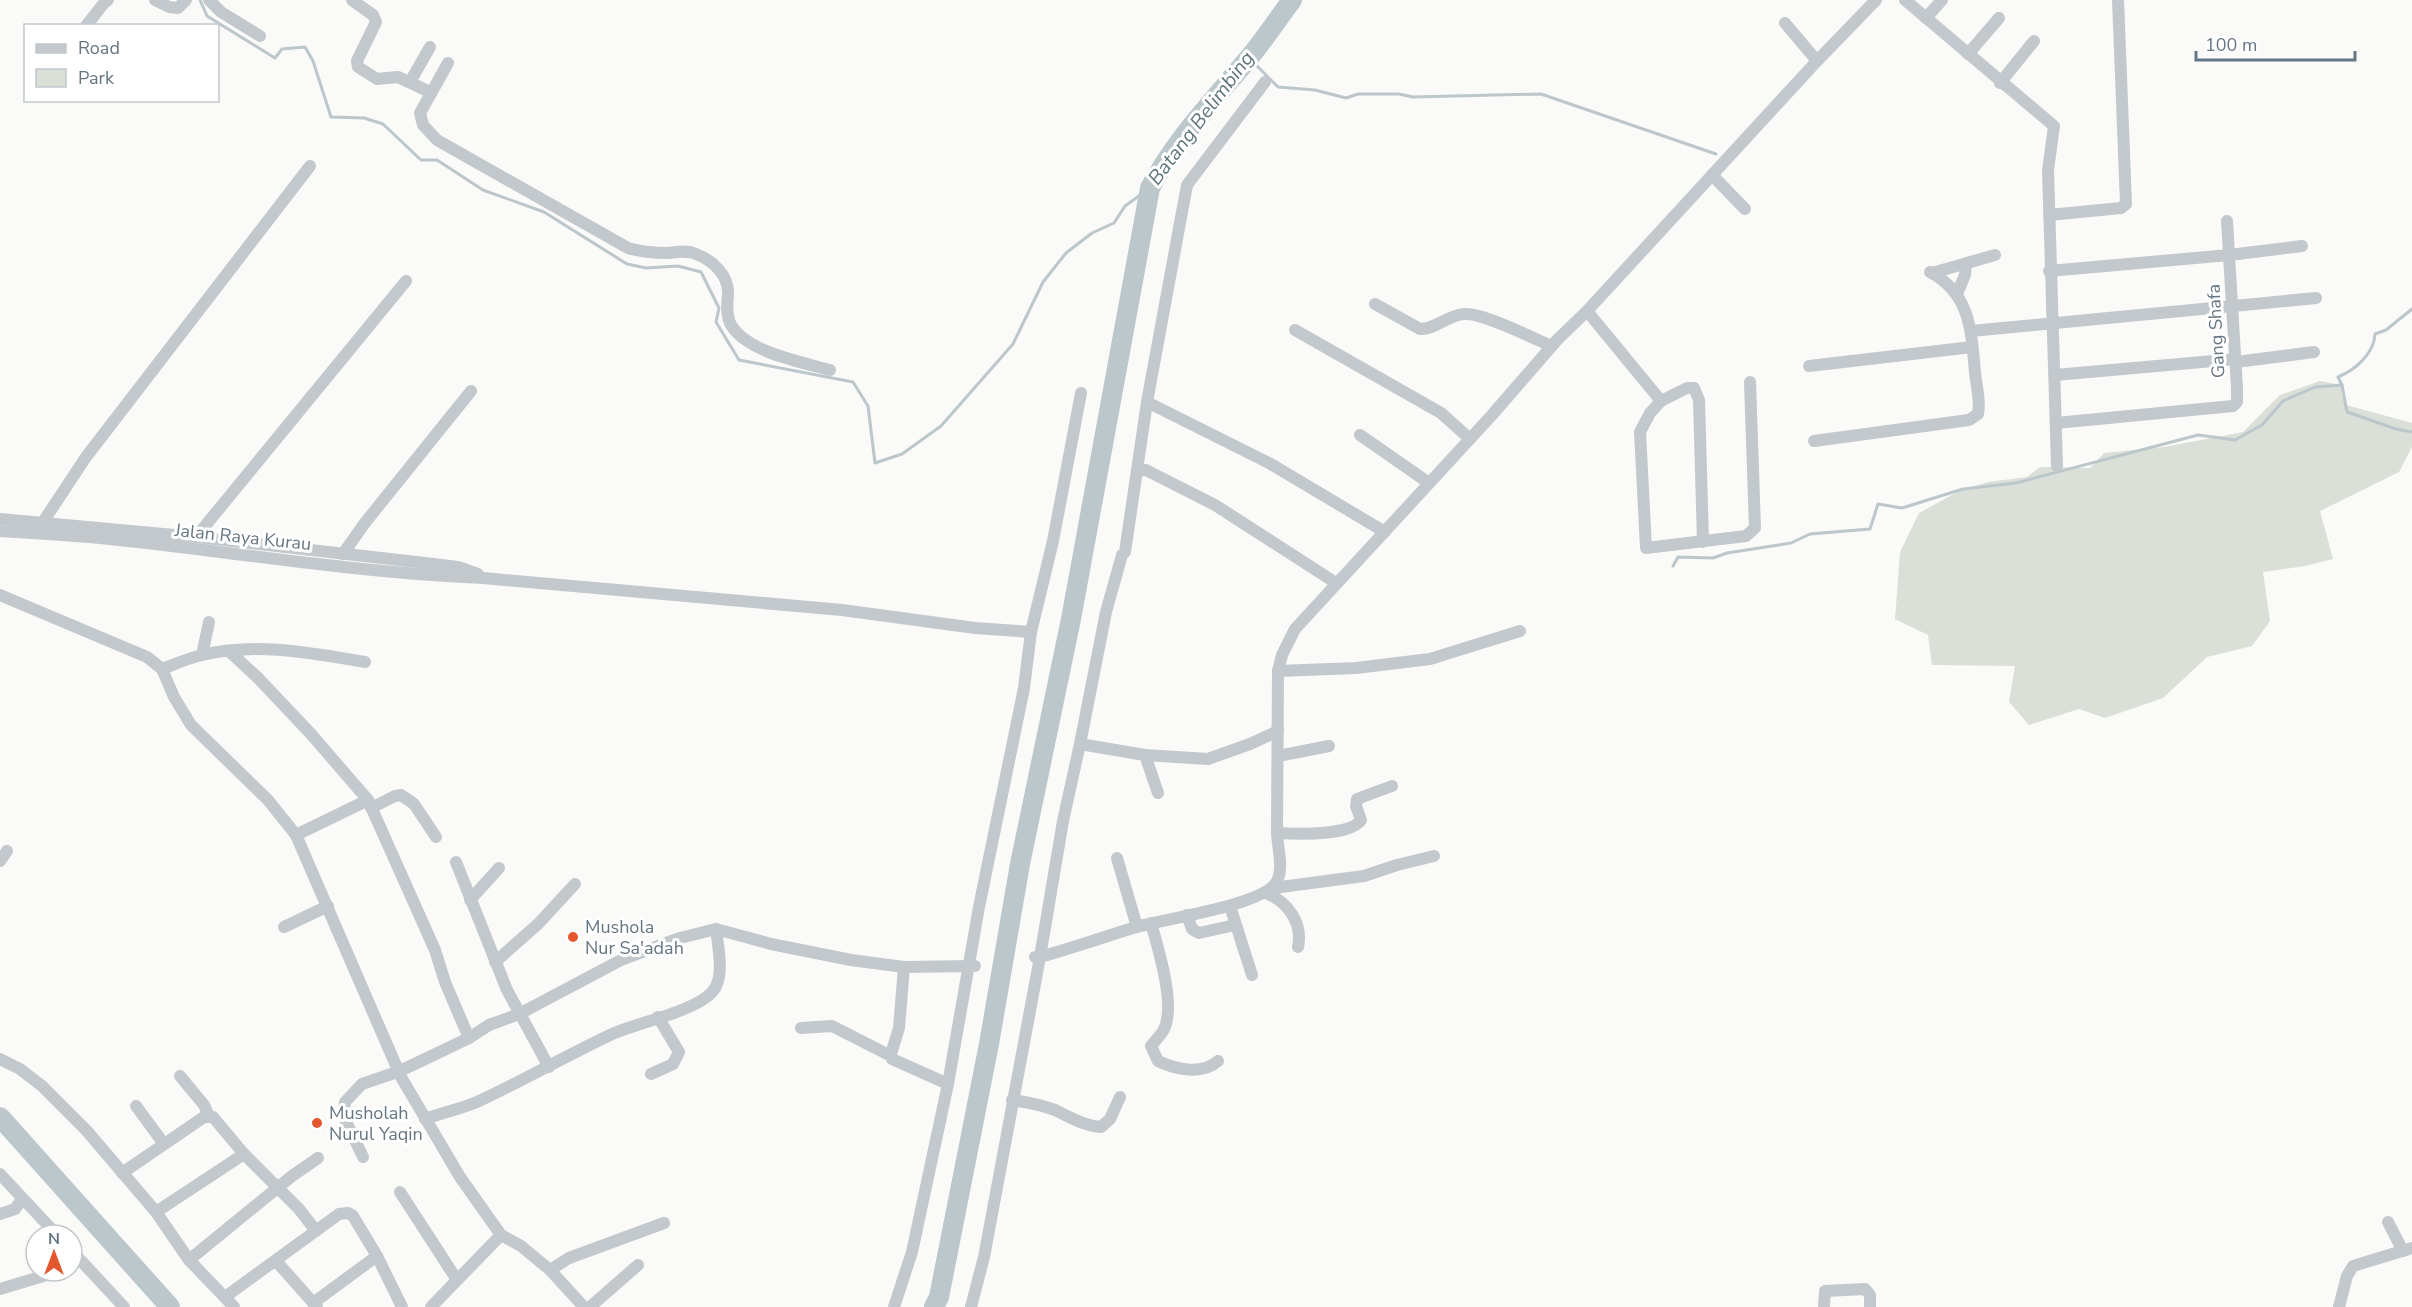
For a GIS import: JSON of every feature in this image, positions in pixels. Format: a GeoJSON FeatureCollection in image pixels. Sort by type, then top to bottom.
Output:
{"type":"FeatureCollection","features":[{"type":"Feature","properties":{"kind":"street"},"geometry":{"type":"LineString","coordinates":[[88,24],[108,0]]}},
{"type":"Feature","properties":{"kind":"street"},"geometry":{"type":"LineString","coordinates":[[155,0],[169,7],[178,8],[185,2]]}},
{"type":"Feature","properties":{"kind":"street"},"geometry":{"type":"LineString","coordinates":[[209,0],[221,12],[260,36]]}},
{"type":"Feature","properties":{"kind":"street"},"geometry":{"type":"LineString","coordinates":[[352,0],[373,15],[376,21],[357,61],[357,66],[377,79],[395,77],[430,92]]}},
{"type":"Feature","properties":{"kind":"street"},"geometry":{"type":"LineString","coordinates":[[1269,890],[1279,879],[1278,671],[1282,655],[1295,629],[1470,439],[1551,346],[1876,0]]}},
{"type":"Feature","properties":{"kind":"street"},"geometry":{"type":"LineString","coordinates":[[1905,0],[2000,83],[2054,126],[2048,170],[2049,272],[2057,466]]}},
{"type":"Feature","properties":{"kind":"street"},"geometry":{"type":"LineString","coordinates":[[1926,18],[1942,0]]}},
{"type":"Feature","properties":{"kind":"street"},"geometry":{"type":"LineString","coordinates":[[2049,215],[2121,208],[2126,204],[2124,99],[2118,0]]}},
{"type":"Feature","properties":{"kind":"street"},"geometry":{"type":"LineString","coordinates":[[1968,54],[1999,18]]}},
{"type":"Feature","properties":{"kind":"street"},"geometry":{"type":"LineString","coordinates":[[1785,23],[1817,61]]}},
{"type":"Feature","properties":{"kind":"street"},"geometry":{"type":"LineString","coordinates":[[2000,83],[2034,41]]}},
{"type":"Feature","properties":{"kind":"street"},"geometry":{"type":"LineString","coordinates":[[411,82],[430,47]]}},
{"type":"Feature","properties":{"kind":"street"},"geometry":{"type":"LineString","coordinates":[[448,63],[421,109],[420,117],[425,128],[438,140],[627,248],[656,252],[683,251],[695,253],[710,261],[720,270],[726,282],[728,291],[726,307],[730,324],[742,337],[781,356],[830,370]]}},
{"type":"Feature","properties":{"kind":"street"},"geometry":{"type":"LineString","coordinates":[[971,1307],[984,1257],[1063,820],[1106,612],[1122,555],[1125,552],[1147,402],[1187,185],[1264,82]]}},
{"type":"Feature","properties":{"kind":"street"},"geometry":{"type":"LineString","coordinates":[[43,522],[119,413],[209,300],[310,166]]}},
{"type":"Feature","properties":{"kind":"street"},"geometry":{"type":"LineString","coordinates":[[1712,175],[1745,209]]}},
{"type":"Feature","properties":{"kind":"street"},"geometry":{"type":"LineString","coordinates":[[2227,221],[2229,255],[2302,246]]}},
{"type":"Feature","properties":{"kind":"street"},"geometry":{"type":"LineString","coordinates":[[1814,441],[1969,420],[1976,417],[1979,409],[1971,331],[1964,305],[1957,294],[1931,273],[1995,255]]}},
{"type":"Feature","properties":{"kind":"street","name":"Gang Shafa"},"geometry":{"type":"LineString","coordinates":[[2049,272],[2229,255],[2238,396],[2235,405],[2056,423]]}},
{"type":"Feature","properties":{"kind":"street"},"geometry":{"type":"LineString","coordinates":[[1957,294],[1965,275],[1966,264]]}},
{"type":"Feature","properties":{"kind":"street"},"geometry":{"type":"LineString","coordinates":[[196,537],[406,281]]}},
{"type":"Feature","properties":{"kind":"street"},"geometry":{"type":"LineString","coordinates":[[1971,331],[2233,304],[2316,298]]}},
{"type":"Feature","properties":{"kind":"street"},"geometry":{"type":"LineString","coordinates":[[1375,304],[1420,330],[1460,315],[1472,314],[1551,346]]}},
{"type":"Feature","properties":{"kind":"street"},"geometry":{"type":"LineString","coordinates":[[1587,310],[1661,401]]}},
{"type":"Feature","properties":{"kind":"street"},"geometry":{"type":"LineString","coordinates":[[1295,330],[1441,413],[1470,439]]}},
{"type":"Feature","properties":{"kind":"street"},"geometry":{"type":"LineString","coordinates":[[1809,366],[1972,347]]}},
{"type":"Feature","properties":{"kind":"street"},"geometry":{"type":"LineString","coordinates":[[2055,375],[2314,352]]}},
{"type":"Feature","properties":{"kind":"street"},"geometry":{"type":"LineString","coordinates":[[1703,542],[1697,390],[1687,388],[1661,401],[1650,413],[1640,432],[1646,548],[1703,542],[1746,536],[1755,528],[1750,382]]}},
{"type":"Feature","properties":{"kind":"street"},"geometry":{"type":"LineString","coordinates":[[343,554],[364,524],[471,391]]}},
{"type":"Feature","properties":{"kind":"street"},"geometry":{"type":"LineString","coordinates":[[894,1307],[912,1252],[948,1084],[1024,688],[1031,632],[1053,542],[1081,393]]}},
{"type":"Feature","properties":{"kind":"street"},"geometry":{"type":"LineString","coordinates":[[1147,402],[1269,463],[1385,532]]}},
{"type":"Feature","properties":{"kind":"street"},"geometry":{"type":"LineString","coordinates":[[1360,435],[1429,483]]}},
{"type":"Feature","properties":{"kind":"street"},"geometry":{"type":"LineString","coordinates":[[1137,471],[1146,470],[1215,505],[1336,583]]}},
{"type":"Feature","properties":{"kind":"street"},"geometry":{"type":"LineString","coordinates":[[0,519],[196,537],[458,567],[475,572],[483,578],[842,610],[975,628],[1031,632]]}},
{"type":"Feature","properties":{"kind":"street","name":"Jalan Raya Kurau"},"geometry":{"type":"LineString","coordinates":[[0,531],[109,539],[207,552],[435,576],[483,578]]}},
{"type":"Feature","properties":{"kind":"street"},"geometry":{"type":"LineString","coordinates":[[0,595],[147,657],[162,669],[174,697],[191,725],[256,787],[297,835],[400,1071],[425,1119],[460,1177],[501,1235],[521,1246],[550,1270],[584,1307]]}},
{"type":"Feature","properties":{"kind":"street"},"geometry":{"type":"LineString","coordinates":[[202,655],[209,622]]}},
{"type":"Feature","properties":{"kind":"street"},"geometry":{"type":"LineString","coordinates":[[1278,671],[1356,668],[1430,659],[1520,631]]}},
{"type":"Feature","properties":{"kind":"street"},"geometry":{"type":"LineString","coordinates":[[162,669],[202,655],[248,649],[288,649],[365,662]]}},
{"type":"Feature","properties":{"kind":"street"},"geometry":{"type":"LineString","coordinates":[[229,651],[311,734],[370,804],[435,950],[445,982],[469,1038]]}},
{"type":"Feature","properties":{"kind":"street"},"geometry":{"type":"LineString","coordinates":[[1080,744],[1145,755],[1208,759],[1278,731]]}},
{"type":"Feature","properties":{"kind":"street"},"geometry":{"type":"LineString","coordinates":[[1278,756],[1329,746]]}},
{"type":"Feature","properties":{"kind":"street"},"geometry":{"type":"LineString","coordinates":[[1145,755],[1158,793]]}},
{"type":"Feature","properties":{"kind":"street"},"geometry":{"type":"LineString","coordinates":[[1277,833],[1321,833],[1357,825],[1361,820],[1356,806],[1357,799],[1392,786]]}},
{"type":"Feature","properties":{"kind":"street"},"geometry":{"type":"LineString","coordinates":[[297,835],[370,804],[401,795],[414,804],[436,837]]}},
{"type":"Feature","properties":{"kind":"street"},"geometry":{"type":"LineString","coordinates":[[1037,957],[1086,945],[1151,923],[1230,906],[1269,890],[1364,876],[1434,856]]}},
{"type":"Feature","properties":{"kind":"street"},"geometry":{"type":"LineString","coordinates":[[1117,858],[1137,927]]}},
{"type":"Feature","properties":{"kind":"street"},"geometry":{"type":"LineString","coordinates":[[456,862],[495,962],[519,1014],[549,1067]]}},
{"type":"Feature","properties":{"kind":"street"},"geometry":{"type":"LineString","coordinates":[[470,900],[499,868]]}},
{"type":"Feature","properties":{"kind":"street"},"geometry":{"type":"LineString","coordinates":[[495,962],[538,924],[575,884]]}},
{"type":"Feature","properties":{"kind":"street"},"geometry":{"type":"LineString","coordinates":[[1269,890],[1294,916],[1301,935],[1298,947]]}},
{"type":"Feature","properties":{"kind":"street"},"geometry":{"type":"LineString","coordinates":[[284,927],[328,906]]}},
{"type":"Feature","properties":{"kind":"street"},"geometry":{"type":"LineString","coordinates":[[1230,906],[1252,975]]}},
{"type":"Feature","properties":{"kind":"street"},"geometry":{"type":"LineString","coordinates":[[1187,915],[1192,929],[1199,933],[1235,925]]}},
{"type":"Feature","properties":{"kind":"street"},"geometry":{"type":"LineString","coordinates":[[1151,923],[1166,979],[1168,1000],[1165,1030],[1151,1046],[1158,1061],[1167,1066],[1203,1070],[1218,1061]]}},
{"type":"Feature","properties":{"kind":"street"},"geometry":{"type":"LineString","coordinates":[[363,1157],[345,1122],[343,1108],[345,1102],[362,1084],[400,1071],[469,1038],[489,1025],[519,1014],[623,959],[680,938],[716,929],[771,944],[851,960],[904,967],[972,966]]}},
{"type":"Feature","properties":{"kind":"street"},"geometry":{"type":"LineString","coordinates":[[425,1119],[475,1102],[608,1036],[698,1002],[713,991],[719,979],[716,929]]}},
{"type":"Feature","properties":{"kind":"street"},"geometry":{"type":"LineString","coordinates":[[891,1056],[898,1028],[904,967]]}},
{"type":"Feature","properties":{"kind":"street"},"geometry":{"type":"LineString","coordinates":[[651,1074],[673,1064],[679,1052],[658,1017]]}},
{"type":"Feature","properties":{"kind":"street"},"geometry":{"type":"LineString","coordinates":[[801,1028],[832,1026],[891,1056],[894,1061],[948,1084]]}},
{"type":"Feature","properties":{"kind":"street"},"geometry":{"type":"LineString","coordinates":[[0,1059],[20,1069],[42,1086],[87,1131],[156,1212],[189,1260],[234,1307]]}},
{"type":"Feature","properties":{"kind":"street"},"geometry":{"type":"LineString","coordinates":[[180,1076],[204,1105],[209,1116],[217,1120],[244,1154],[279,1187],[316,1231]]}},
{"type":"Feature","properties":{"kind":"street"},"geometry":{"type":"LineString","coordinates":[[1012,1100],[1029,1102],[1080,1122],[1101,1126],[1110,1119],[1120,1097]]}},
{"type":"Feature","properties":{"kind":"street"},"geometry":{"type":"LineString","coordinates":[[136,1106],[164,1144]]}},
{"type":"Feature","properties":{"kind":"street"},"geometry":{"type":"LineString","coordinates":[[122,1173],[204,1117],[209,1116]]}},
{"type":"Feature","properties":{"kind":"street"},"geometry":{"type":"LineString","coordinates":[[156,1212],[244,1154]]}},
{"type":"Feature","properties":{"kind":"street"},"geometry":{"type":"LineString","coordinates":[[189,1260],[318,1158]]}},
{"type":"Feature","properties":{"kind":"street"},"geometry":{"type":"LineString","coordinates":[[0,1174],[45,1223]]}},
{"type":"Feature","properties":{"kind":"street"},"geometry":{"type":"LineString","coordinates":[[400,1192],[457,1280]]}},
{"type":"Feature","properties":{"kind":"street"},"geometry":{"type":"LineString","coordinates":[[0,1214],[15,1209],[22,1199]]}},
{"type":"Feature","properties":{"kind":"street"},"geometry":{"type":"LineString","coordinates":[[225,1297],[339,1214],[348,1213],[353,1216],[377,1256],[400,1306]]}},
{"type":"Feature","properties":{"kind":"street"},"geometry":{"type":"LineString","coordinates":[[2339,1307],[2347,1276],[2353,1266],[2408,1250],[2388,1222]]}},
{"type":"Feature","properties":{"kind":"street"},"geometry":{"type":"LineString","coordinates":[[550,1270],[569,1258],[663,1223]]}},
{"type":"Feature","properties":{"kind":"street"},"geometry":{"type":"LineString","coordinates":[[431,1307],[501,1235]]}},
{"type":"Feature","properties":{"kind":"street"},"geometry":{"type":"LineString","coordinates":[[276,1261],[315,1305],[377,1256]]}},
{"type":"Feature","properties":{"kind":"street"},"geometry":{"type":"LineString","coordinates":[[84,1264],[124,1307]]}},
{"type":"Feature","properties":{"kind":"street"},"geometry":{"type":"LineString","coordinates":[[590,1307],[638,1265]]}},
{"type":"Feature","properties":{"kind":"street"},"geometry":{"type":"LineString","coordinates":[[0,1289],[24,1282]]}},
{"type":"Feature","properties":{"kind":"street"},"geometry":{"type":"LineString","coordinates":[[1824,1307],[1824,1294],[1829,1289],[1865,1288],[1870,1295],[1870,1307]]}},
{"type":"Feature","properties":{"kind":"green space"},"geometry":{"type":"Polygon","coordinates":[[[2320,381],[2342,385],[2346,405],[2412,423],[2412,447],[2399,472],[2320,511],[2333,559],[2263,572],[2270,621],[2252,646],[2207,657],[2163,698],[2105,718],[2079,709],[2029,725],[2009,702],[2015,666],[1932,665],[1928,635],[1895,619],[1900,552],[1919,513],[1959,491],[1988,482],[2027,477],[2040,467],[2090,468],[2104,453],[2164,447],[2243,432],[2280,395],[2320,381]]]}},
{"type":"Feature","properties":{"kind":"waterway","name":"Batang Belimbing"},"geometry":{"type":"LineString","coordinates":[[200,0],[207,16],[275,58],[282,49],[305,47],[313,61],[331,117],[364,118],[383,124],[421,160],[437,160],[483,190],[544,212],[627,264],[646,268],[678,266],[701,272],[719,308],[716,322],[739,360],[853,382],[868,406],[875,463],[902,454],[941,426],[1013,344],[1043,282],[1066,253],[1092,233],[1114,223],[1125,206],[1150,188]]}},
{"type":"Feature","properties":{"kind":"waterway"},"geometry":{"type":"LineString","coordinates":[[934,1307],[939,1297],[989,1044],[1020,864],[1071,619],[1150,188],[1183,137],[1254,52],[1292,0]]}},
{"type":"Feature","properties":{"kind":"waterway"},"geometry":{"type":"LineString","coordinates":[[1249,58],[1278,87],[1315,90],[1346,98],[1358,94],[1399,94],[1413,97],[1541,94],[1716,154]]}},
{"type":"Feature","properties":{"kind":"waterway"},"geometry":{"type":"LineString","coordinates":[[1673,566],[1678,557],[1713,558],[1727,553],[1791,543],[1810,534],[1870,529],[1878,504],[1902,508],[1963,489],[2016,483],[2198,435],[2235,440],[2262,425],[2283,401],[2315,387],[2342,385],[2338,377],[2363,360],[2371,348],[2375,334],[2386,330],[2412,309]]}},
{"type":"Feature","properties":{"kind":"waterway"},"geometry":{"type":"LineString","coordinates":[[2342,385],[2347,412],[2396,429],[2412,432]]}},
{"type":"Feature","properties":{"kind":"waterway"},"geometry":{"type":"LineString","coordinates":[[0,1117],[170,1307]]}},
{"type":"Feature","properties":{"kind":"place","name":"Mushola Nur Sa'adah"},"geometry":{"type":"Point","coordinates":[573,937]}},
{"type":"Feature","properties":{"kind":"place","name":"Musholah Nurul Yaqin"},"geometry":{"type":"Point","coordinates":[317,1123]}}]}
